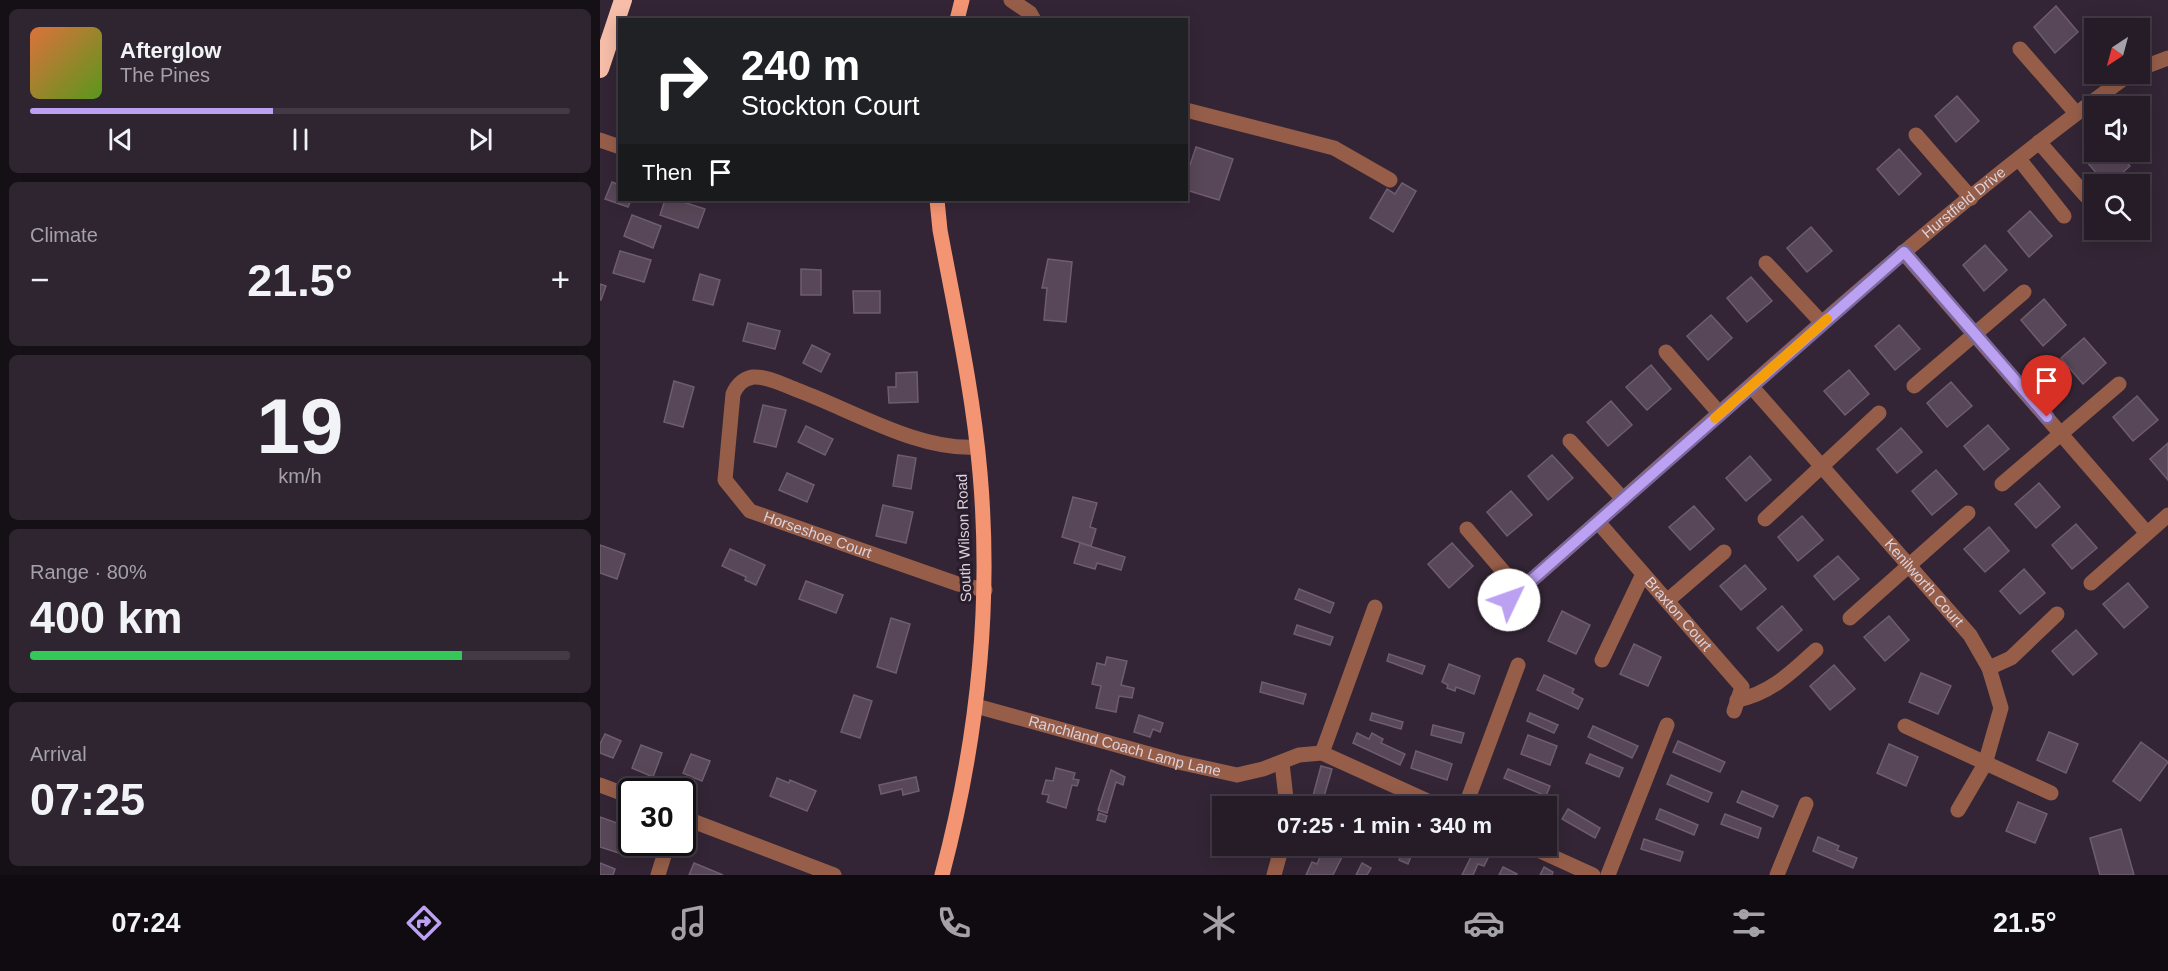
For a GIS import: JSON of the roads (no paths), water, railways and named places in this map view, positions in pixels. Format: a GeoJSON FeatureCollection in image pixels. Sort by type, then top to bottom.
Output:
{"type":"FeatureCollection","features":[{"type":"Feature","properties":{"kind":"highway"},"geometry":{"type":"LineString","coordinates":[[600,69],[623,0]]}},
{"type":"Feature","properties":{"kind":"main road"},"geometry":{"type":"LineString","coordinates":[[958,18],[962,0]]}},
{"type":"Feature","properties":{"kind":"main road","name":"South Wilson Road"},"geometry":{"type":"LineString","coordinates":[[937,201],[977,447],[985,590],[976,706],[966,767],[942,875]]}},
{"type":"Feature","properties":{"kind":"street"},"geometry":{"type":"LineString","coordinates":[[1011,0],[1030,13],[1033,18]]}},
{"type":"Feature","properties":{"kind":"street"},"geometry":{"type":"LineString","coordinates":[[2020,49],[2076,113]]}},
{"type":"Feature","properties":{"kind":"street"},"geometry":{"type":"LineString","coordinates":[[2150,65],[2168,58]]}},
{"type":"Feature","properties":{"kind":"street","name":"Hurstfield Drive"},"geometry":{"type":"LineString","coordinates":[[1467,529],[1514,596],[1904,252],[2076,113],[2116,84]]}},
{"type":"Feature","properties":{"kind":"street"},"geometry":{"type":"LineString","coordinates":[[1188,111],[1334,148],[1390,180]]}},
{"type":"Feature","properties":{"kind":"street"},"geometry":{"type":"LineString","coordinates":[[1916,135],[1971,198]]}},
{"type":"Feature","properties":{"kind":"street"},"geometry":{"type":"LineString","coordinates":[[600,140],[618,146]]}},
{"type":"Feature","properties":{"kind":"street"},"geometry":{"type":"LineString","coordinates":[[2040,142],[2084,194]]}},
{"type":"Feature","properties":{"kind":"street"},"geometry":{"type":"LineString","coordinates":[[2019,159],[2064,216]]}},
{"type":"Feature","properties":{"kind":"street"},"geometry":{"type":"LineString","coordinates":[[1904,252],[2146,532]]}},
{"type":"Feature","properties":{"kind":"street"},"geometry":{"type":"LineString","coordinates":[[1766,263],[1822,323]]}},
{"type":"Feature","properties":{"kind":"street"},"geometry":{"type":"LineString","coordinates":[[1914,386],[2024,292]]}},
{"type":"Feature","properties":{"kind":"street"},"geometry":{"type":"LineString","coordinates":[[1666,352],[1720,414]]}},
{"type":"Feature","properties":{"kind":"street","name":"Horseshoe Court"},"geometry":{"type":"LineString","coordinates":[[977,447],[957,448],[926,440],[813,395],[765,378],[754,377],[745,379],[737,385],[733,394],[725,480],[750,511],[958,584],[985,590]]}},
{"type":"Feature","properties":{"kind":"street"},"geometry":{"type":"LineString","coordinates":[[2002,484],[2119,384]]}},
{"type":"Feature","properties":{"kind":"street","name":"Kenilworth Court"},"geometry":{"type":"LineString","coordinates":[[1752,386],[1970,635],[1989,668],[2001,708],[1986,761],[1958,810]]}},
{"type":"Feature","properties":{"kind":"street"},"geometry":{"type":"LineString","coordinates":[[1765,519],[1879,413]]}},
{"type":"Feature","properties":{"kind":"street"},"geometry":{"type":"LineString","coordinates":[[1570,441],[1623,499]]}},
{"type":"Feature","properties":{"kind":"street"},"geometry":{"type":"LineString","coordinates":[[1850,618],[1968,513]]}},
{"type":"Feature","properties":{"kind":"street"},"geometry":{"type":"LineString","coordinates":[[2091,583],[2146,532],[2168,515]]}},
{"type":"Feature","properties":{"kind":"street","name":"Braxton Court"},"geometry":{"type":"LineString","coordinates":[[1598,522],[1742,687],[1736,705],[1779,683],[1816,650]]}},
{"type":"Feature","properties":{"kind":"street"},"geometry":{"type":"LineString","coordinates":[[1667,601],[1724,552]]}},
{"type":"Feature","properties":{"kind":"street"},"geometry":{"type":"LineString","coordinates":[[1602,660],[1643,574]]}},
{"type":"Feature","properties":{"kind":"street"},"geometry":{"type":"LineString","coordinates":[[1375,607],[1322,753],[1418,796]]}},
{"type":"Feature","properties":{"kind":"street"},"geometry":{"type":"LineString","coordinates":[[1989,668],[2012,657],[2057,614]]}},
{"type":"Feature","properties":{"kind":"street"},"geometry":{"type":"LineString","coordinates":[[1469,796],[1518,665]]}},
{"type":"Feature","properties":{"kind":"street","name":"Ranchland Coach Lamp Lane"},"geometry":{"type":"LineString","coordinates":[[976,706],[1178,762],[1237,775],[1282,763],[1299,755],[1322,753]]}},
{"type":"Feature","properties":{"kind":"street"},"geometry":{"type":"LineString","coordinates":[[1608,875],[1667,725]]}},
{"type":"Feature","properties":{"kind":"street"},"geometry":{"type":"LineString","coordinates":[[1905,726],[1986,761],[2051,793]]}},
{"type":"Feature","properties":{"kind":"street"},"geometry":{"type":"LineString","coordinates":[[1282,763],[1286,796]]}},
{"type":"Feature","properties":{"kind":"street"},"geometry":{"type":"LineString","coordinates":[[600,785],[618,792]]}},
{"type":"Feature","properties":{"kind":"street"},"geometry":{"type":"LineString","coordinates":[[1777,875],[1806,804]]}},
{"type":"Feature","properties":{"kind":"street"},"geometry":{"type":"LineString","coordinates":[[696,822],[834,875]]}},
{"type":"Feature","properties":{"kind":"street"},"geometry":{"type":"LineString","coordinates":[[658,875],[664,856]]}},
{"type":"Feature","properties":{"kind":"street"},"geometry":{"type":"LineString","coordinates":[[1274,875],[1279,856]]}},
{"type":"Feature","properties":{"kind":"street"},"geometry":{"type":"LineString","coordinates":[[1551,856],[1593,875]]}}]}
